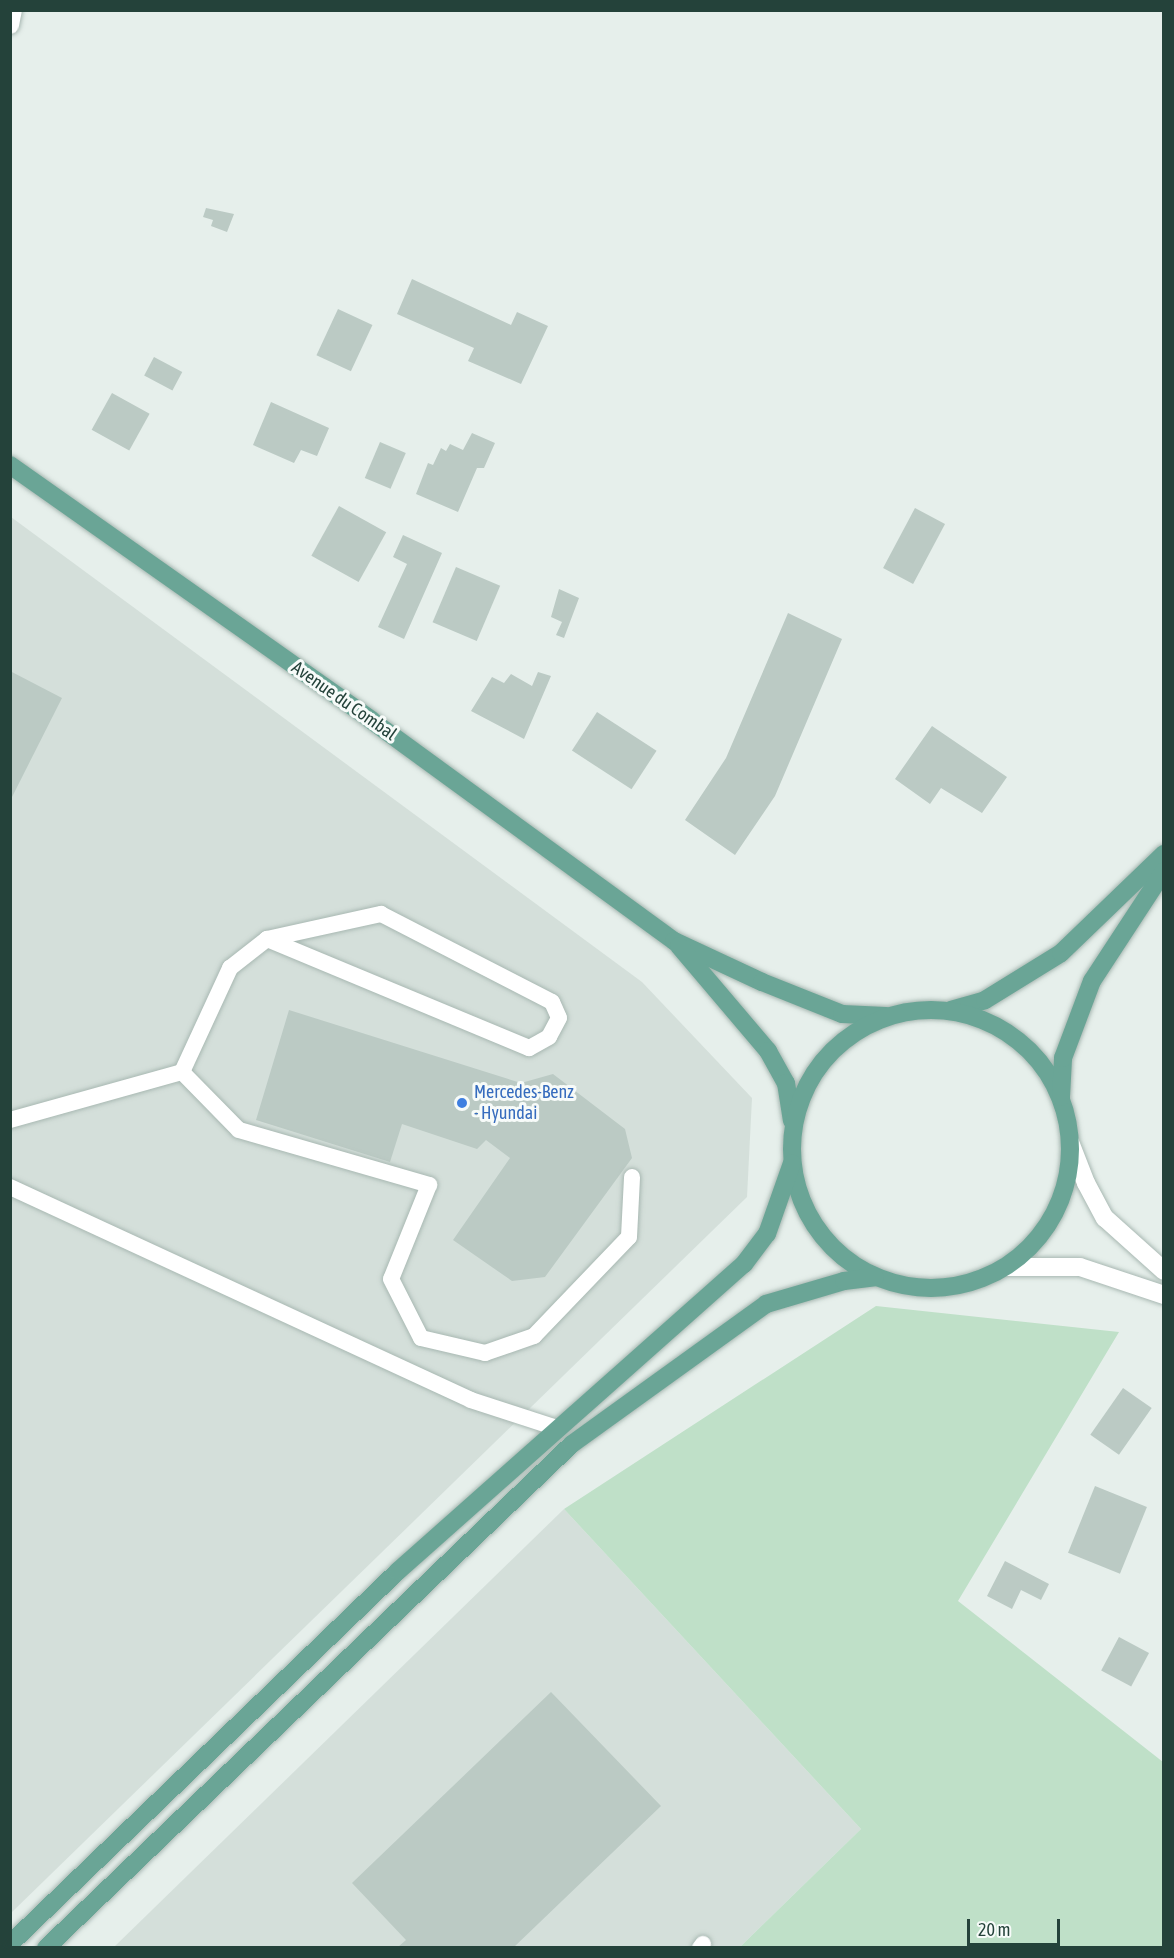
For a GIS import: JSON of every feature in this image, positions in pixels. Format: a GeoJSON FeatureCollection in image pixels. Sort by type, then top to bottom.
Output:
{"type":"FeatureCollection","features":[{"type":"Feature","properties":{"kind":"main road"},"geometry":{"type":"LineString","coordinates":[[10,25],[13,10]]}},
{"type":"Feature","properties":{"kind":"main road","name":"Avenue du Combal"},"geometry":{"type":"LineString","coordinates":[[10,465],[371,720],[674,941]]}},
{"type":"Feature","properties":{"kind":"main road"},"geometry":{"type":"LineString","coordinates":[[951,1010],[985,1000],[1061,953],[1164,854]]}},
{"type":"Feature","properties":{"kind":"main road"},"geometry":{"type":"LineString","coordinates":[[1164,871],[1092,981],[1063,1058],[1061,1097],[1070,1142],[1086,1183],[1105,1218],[1164,1271]]}},
{"type":"Feature","properties":{"kind":"main road"},"geometry":{"type":"LineString","coordinates":[[674,941],[762,982],[843,1014],[886,1016],[919,1009],[951,1010],[997,1025],[1035,1056],[1061,1097]]}},
{"type":"Feature","properties":{"kind":"main road"},"geometry":{"type":"LineString","coordinates":[[674,941],[768,1051],[786,1083],[793,1128],[792,1163],[801,1200],[818,1232],[844,1258],[875,1277],[919,1288],[952,1285],[1005,1267],[1080,1267],[1164,1295]]}},
{"type":"Feature","properties":{"kind":"main road"},"geometry":{"type":"LineString","coordinates":[[793,1128],[804,1091],[824,1059],[852,1034],[886,1016]]}},
{"type":"Feature","properties":{"kind":"main road"},"geometry":{"type":"LineString","coordinates":[[1005,1267],[1033,1243],[1055,1213],[1067,1179],[1070,1142]]}},
{"type":"Feature","properties":{"kind":"main road"},"geometry":{"type":"LineString","coordinates":[[10,1944],[398,1571],[744,1264],[767,1234],[792,1163]]}},
{"type":"Feature","properties":{"kind":"main road"},"geometry":{"type":"LineString","coordinates":[[46,1947],[572,1444],[766,1304],[844,1281],[875,1277]]}},
{"type":"Feature","properties":{"kind":"lane"},"geometry":{"type":"LineString","coordinates":[[10,1120],[182,1072],[230,968],[267,939],[381,914],[552,1002],[560,1018],[549,1037],[529,1048],[267,939]]}},
{"type":"Feature","properties":{"kind":"lane"},"geometry":{"type":"LineString","coordinates":[[182,1072],[239,1130],[429,1185],[391,1279],[421,1338],[485,1353],[534,1336],[629,1237],[632,1177]]}},
{"type":"Feature","properties":{"kind":"lane"},"geometry":{"type":"LineString","coordinates":[[10,1187],[471,1400],[557,1428]]}},
{"type":"Feature","properties":{"kind":"shaded area"},"geometry":{"type":"Polygon","coordinates":[[[11,517],[642,982],[752,1098],[747,1197],[11,1913],[11,517]]]}},
{"type":"Feature","properties":{"kind":"shaded area"},"geometry":{"type":"Polygon","coordinates":[[[564,1509],[861,1829],[740,1947],[113,1948],[564,1509]]]}},
{"type":"Feature","properties":{"kind":"green space"},"geometry":{"type":"Polygon","coordinates":[[[876,1306],[1119,1332],[958,1601],[1163,1762],[1163,1947],[740,1947],[861,1829],[564,1509],[876,1306]]]}},
{"type":"Feature","properties":{"kind":"building"},"geometry":{"type":"Polygon","coordinates":[[[206,208],[234,214],[227,232],[211,226],[213,220],[203,217],[206,208]]]}},
{"type":"Feature","properties":{"kind":"building"},"geometry":{"type":"Polygon","coordinates":[[[412,279],[511,325],[517,312],[548,326],[521,384],[468,361],[474,348],[397,314],[412,279]]]}},
{"type":"Feature","properties":{"kind":"building"},"geometry":{"type":"Polygon","coordinates":[[[338,309],[372,325],[351,371],[316,355],[338,309]]]}},
{"type":"Feature","properties":{"kind":"building"},"geometry":{"type":"Polygon","coordinates":[[[154,357],[182,372],[172,391],[144,376],[154,357]]]}},
{"type":"Feature","properties":{"kind":"building"},"geometry":{"type":"Polygon","coordinates":[[[112,393],[150,414],[129,451],[92,430],[112,393]]]}},
{"type":"Feature","properties":{"kind":"building"},"geometry":{"type":"Polygon","coordinates":[[[271,402],[329,428],[317,456],[301,450],[294,463],[253,445],[271,402]]]}},
{"type":"Feature","properties":{"kind":"building"},"geometry":{"type":"Polygon","coordinates":[[[472,433],[495,443],[484,468],[477,468],[458,512],[416,494],[428,463],[433,465],[441,448],[446,451],[450,444],[463,450],[472,433]]]}},
{"type":"Feature","properties":{"kind":"building"},"geometry":{"type":"Polygon","coordinates":[[[380,442],[406,453],[391,489],[365,478],[380,442]]]}},
{"type":"Feature","properties":{"kind":"building"},"geometry":{"type":"Polygon","coordinates":[[[339,506],[386,532],[359,582],[311,556],[339,506]]]}},
{"type":"Feature","properties":{"kind":"building"},"geometry":{"type":"Polygon","coordinates":[[[915,508],[945,524],[913,584],[883,568],[915,508]]]}},
{"type":"Feature","properties":{"kind":"building"},"geometry":{"type":"Polygon","coordinates":[[[403,535],[442,553],[404,639],[378,627],[407,564],[393,557],[403,535]]]}},
{"type":"Feature","properties":{"kind":"building"},"geometry":{"type":"Polygon","coordinates":[[[456,567],[500,586],[477,641],[433,622],[456,567]]]}},
{"type":"Feature","properties":{"kind":"building"},"geometry":{"type":"Polygon","coordinates":[[[559,589],[579,598],[564,638],[556,635],[562,622],[551,617],[559,589]]]}},
{"type":"Feature","properties":{"kind":"building"},"geometry":{"type":"Polygon","coordinates":[[[788,613],[842,639],[775,796],[735,855],[685,820],[726,758],[788,613]]]}},
{"type":"Feature","properties":{"kind":"building"},"geometry":{"type":"Polygon","coordinates":[[[10,671],[62,698],[10,801],[10,671]]]}},
{"type":"Feature","properties":{"kind":"building"},"geometry":{"type":"Polygon","coordinates":[[[538,672],[551,676],[524,739],[471,711],[492,677],[504,683],[511,674],[532,686],[538,672]]]}},
{"type":"Feature","properties":{"kind":"building"},"geometry":{"type":"Polygon","coordinates":[[[597,712],[657,751],[631,789],[572,751],[597,712]]]}},
{"type":"Feature","properties":{"kind":"building"},"geometry":{"type":"Polygon","coordinates":[[[932,726],[1007,777],[982,813],[941,788],[930,804],[895,779],[932,726]]]}},
{"type":"Feature","properties":{"kind":"building","name":"Mercedes-Benz - Hyundai"},"geometry":{"type":"Polygon","coordinates":[[[289,1010],[521,1083],[553,1074],[625,1129],[632,1158],[545,1277],[512,1281],[453,1240],[510,1158],[486,1140],[477,1149],[402,1124],[390,1162],[256,1120],[289,1010]]]}},
{"type":"Feature","properties":{"kind":"building"},"geometry":{"type":"Polygon","coordinates":[[[1123,1388],[1152,1408],[1119,1455],[1090,1435],[1123,1388]]]}},
{"type":"Feature","properties":{"kind":"building"},"geometry":{"type":"Polygon","coordinates":[[[1095,1486],[1147,1507],[1120,1574],[1068,1553],[1095,1486]]]}},
{"type":"Feature","properties":{"kind":"building"},"geometry":{"type":"Polygon","coordinates":[[[1005,1561],[1049,1584],[1041,1600],[1021,1590],[1012,1609],[987,1596],[1005,1561]]]}},
{"type":"Feature","properties":{"kind":"building"},"geometry":{"type":"Polygon","coordinates":[[[1119,1637],[1149,1653],[1131,1687],[1101,1671],[1119,1637]]]}},
{"type":"Feature","properties":{"kind":"building"},"geometry":{"type":"Polygon","coordinates":[[[551,1692],[661,1806],[514,1947],[398,1947],[406,1940],[352,1883],[551,1692]]]}},
{"type":"Feature","properties":{"kind":"place","name":"Mercedes-Benz - Hyundai"},"geometry":{"type":"Point","coordinates":[462,1103]}}]}
